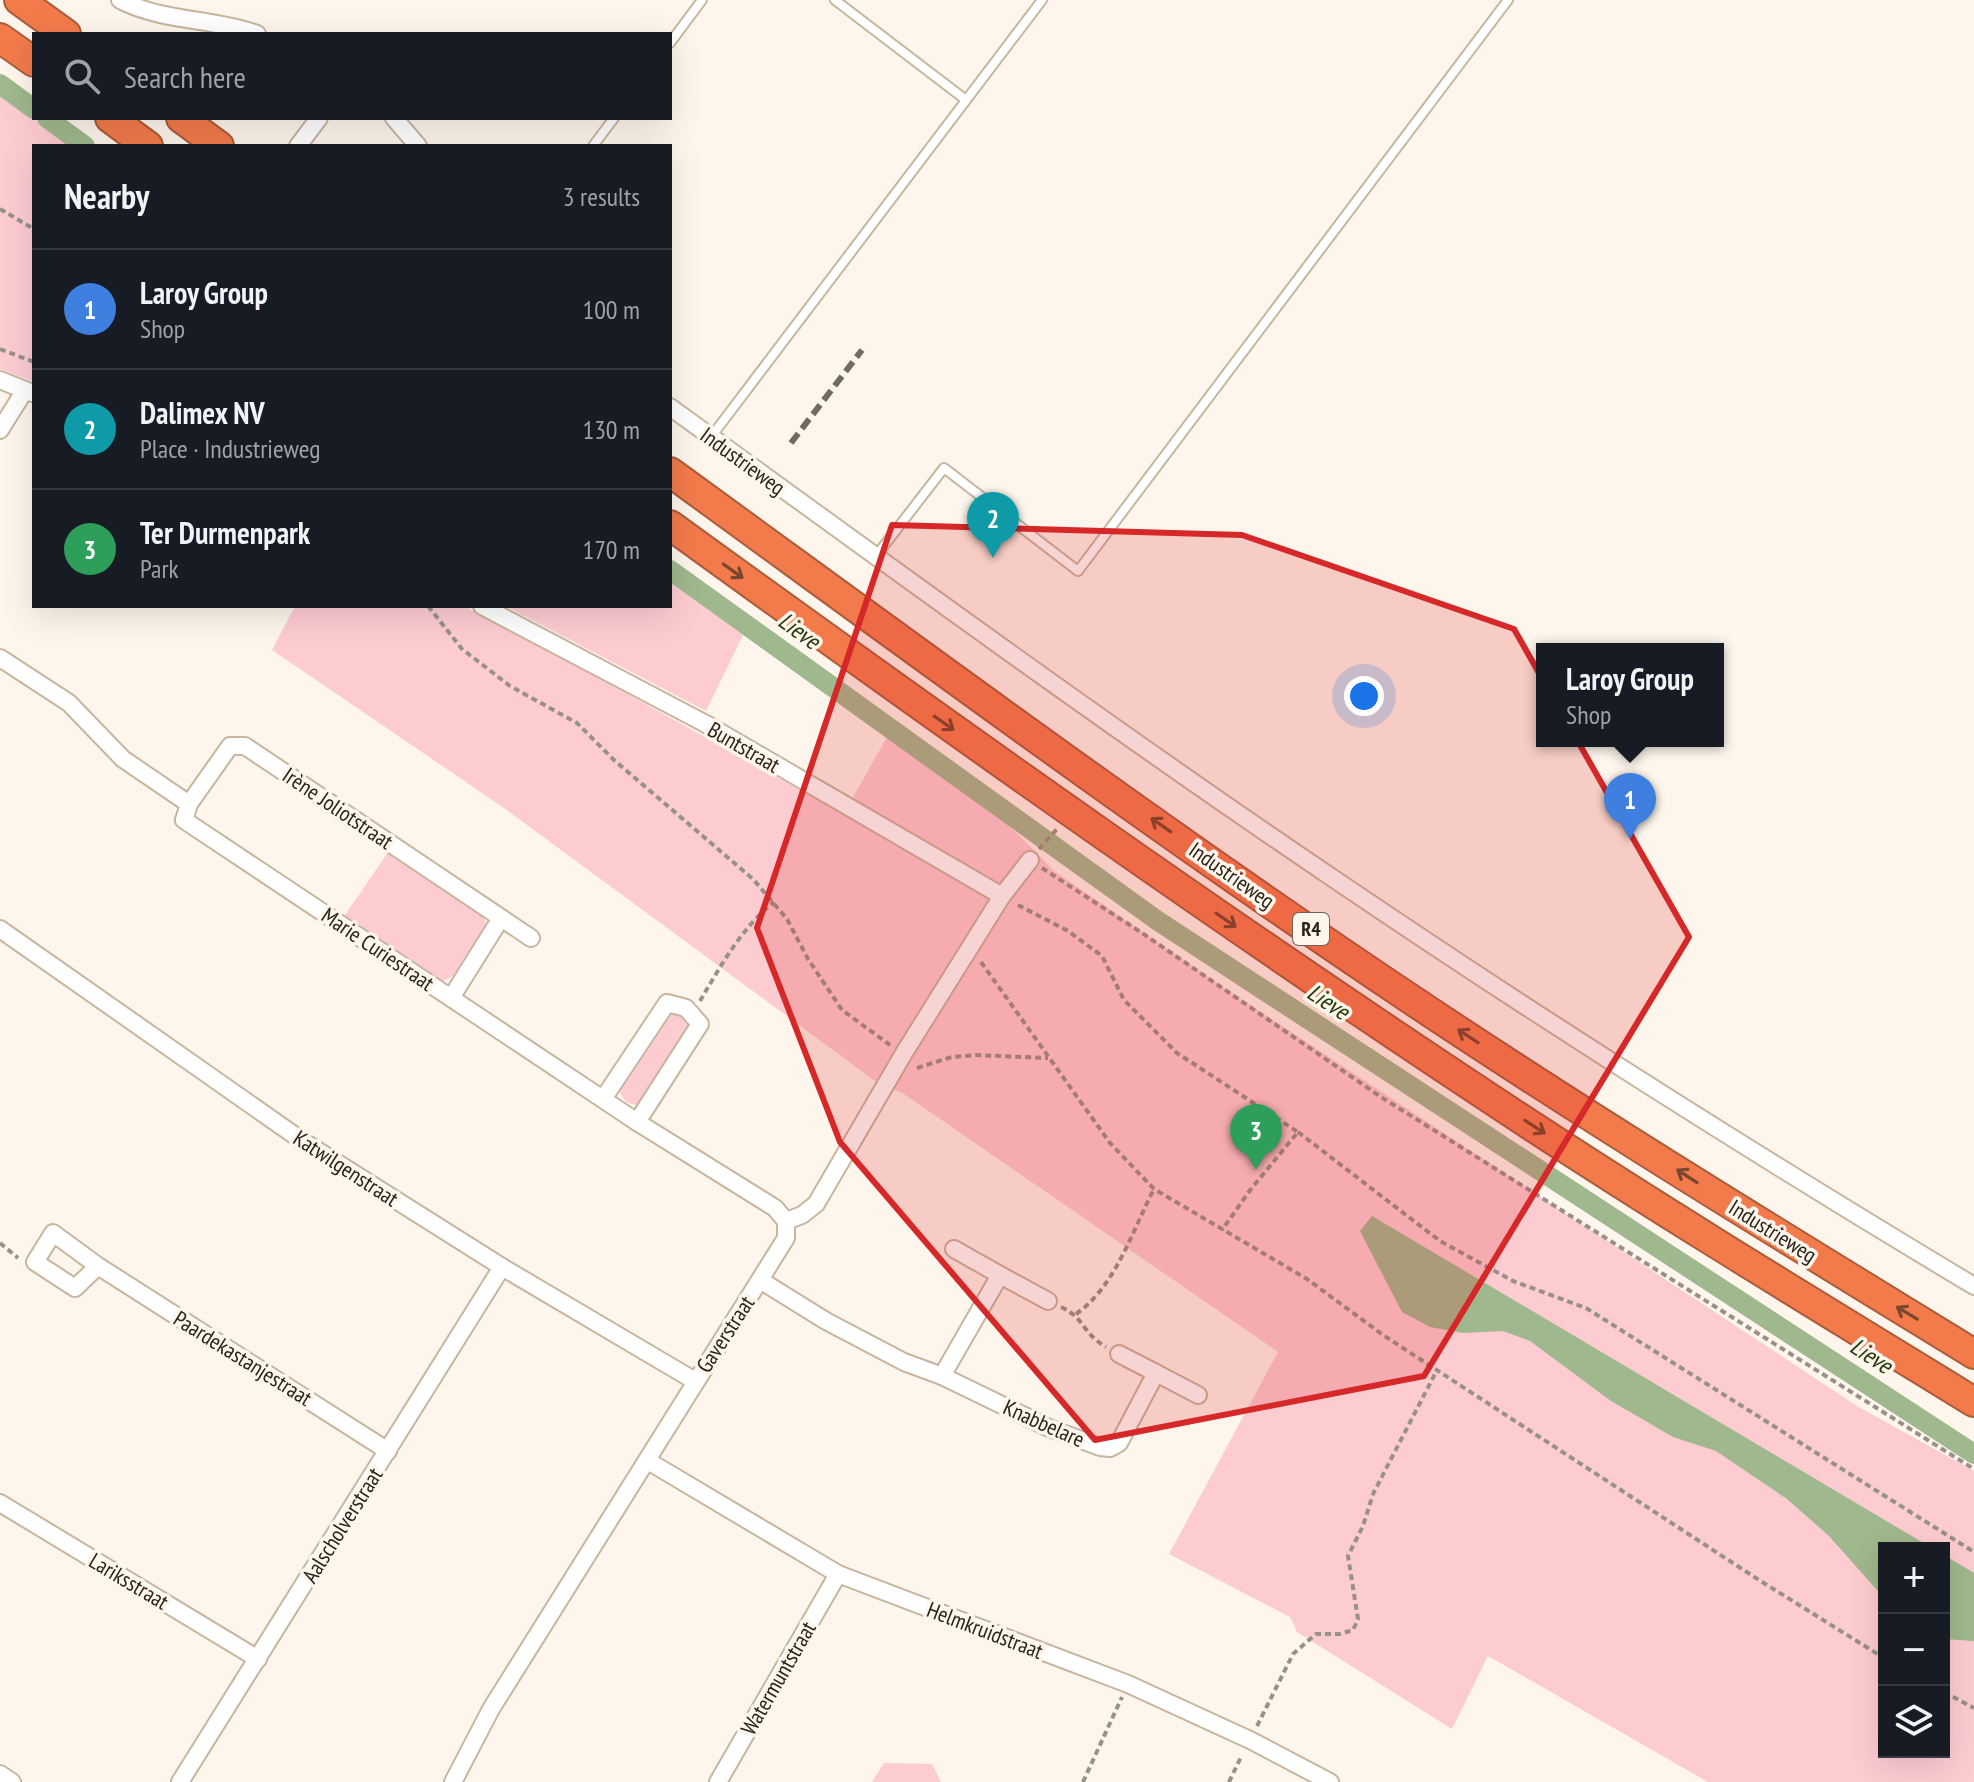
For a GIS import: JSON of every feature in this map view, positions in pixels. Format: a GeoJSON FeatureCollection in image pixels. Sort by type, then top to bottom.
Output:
{"type":"FeatureCollection","features":[{"type":"Feature","properties":{"kind":"highway"},"geometry":{"type":"LineString","coordinates":[[19,0],[63,32]]}},
{"type":"Feature","properties":{"kind":"highway"},"geometry":{"type":"LineString","coordinates":[[0,38],[32,61]]}},
{"type":"Feature","properties":{"kind":"highway"},"geometry":{"type":"LineString","coordinates":[[113,120],[145,144]]}},
{"type":"Feature","properties":{"kind":"highway"},"geometry":{"type":"LineString","coordinates":[[184,120],[216,144]]}},
{"type":"Feature","properties":{"kind":"highway","name":"Industrieweg"},"geometry":{"type":"LineString","coordinates":[[672,473],[1097,781],[1411,999],[1740,1211],[1974,1354]]}},
{"type":"Feature","properties":{"kind":"highway","name":"Industrieweg"},"geometry":{"type":"LineString","coordinates":[[672,526],[1068,811],[1312,979],[1534,1127],[1974,1402]]}},
{"type":"Feature","properties":{"kind":"street"},"geometry":{"type":"LineString","coordinates":[[120,0],[180,19],[252,32]]}},
{"type":"Feature","properties":{"kind":"street"},"geometry":{"type":"LineString","coordinates":[[300,144],[318,120]]}},
{"type":"Feature","properties":{"kind":"street"},"geometry":{"type":"LineString","coordinates":[[396,120],[416,144]]}},
{"type":"Feature","properties":{"kind":"street"},"geometry":{"type":"LineString","coordinates":[[0,380],[30,392],[0,430]]}},
{"type":"Feature","properties":{"kind":"street","name":"Industrieweg"},"geometry":{"type":"LineString","coordinates":[[672,408],[875,557],[1339,882],[1767,1162],[1974,1286]]}},
{"type":"Feature","properties":{"kind":"street","name":"Buntstraat"},"geometry":{"type":"LineString","coordinates":[[486,608],[706,724],[1002,896]]}},
{"type":"Feature","properties":{"kind":"street","name":"Marie Curiestraat"},"geometry":{"type":"LineString","coordinates":[[0,658],[69,703],[123,759],[189,804],[184,820],[637,1122],[775,1208],[786,1221]]}},
{"type":"Feature","properties":{"kind":"street","name":"Irène Joliotstraat"},"geometry":{"type":"LineString","coordinates":[[189,804],[230,746],[245,746],[531,938]]}},
{"type":"Feature","properties":{"kind":"street"},"geometry":{"type":"LineString","coordinates":[[786,1221],[802,1215],[816,1204],[900,1060],[1002,896],[1030,860]]}},
{"type":"Feature","properties":{"kind":"street"},"geometry":{"type":"LineString","coordinates":[[451,998],[501,918]]}},
{"type":"Feature","properties":{"kind":"street","name":"Katwilgenstraat"},"geometry":{"type":"LineString","coordinates":[[3,938],[304,1142],[502,1267],[695,1381]]}},
{"type":"Feature","properties":{"kind":"street"},"geometry":{"type":"LineString","coordinates":[[603,1099],[667,1003],[676,1004],[692,1014],[700,1024],[637,1122]]}},
{"type":"Feature","properties":{"kind":"street","name":"Gaverstraat"},"geometry":{"type":"LineString","coordinates":[[453,1782],[466,1763],[491,1709],[786,1238],[786,1221]]}},
{"type":"Feature","properties":{"kind":"street"},"geometry":{"type":"LineString","coordinates":[[954,1249],[1048,1301]]}},
{"type":"Feature","properties":{"kind":"street","name":"Paardekastanjestraat"},"geometry":{"type":"LineString","coordinates":[[98,1266],[388,1451]]}},
{"type":"Feature","properties":{"kind":"street","name":"Aalscholverstraat"},"geometry":{"type":"LineString","coordinates":[[180,1782],[502,1267]]}},
{"type":"Feature","properties":{"kind":"street"},"geometry":{"type":"LineString","coordinates":[[942,1376],[1000,1275]]}},
{"type":"Feature","properties":{"kind":"street","name":"Knabbelare"},"geometry":{"type":"LineString","coordinates":[[760,1280],[904,1362],[942,1376],[1049,1428],[1100,1447],[1110,1448],[1119,1443],[1156,1373]]}},
{"type":"Feature","properties":{"kind":"street"},"geometry":{"type":"LineString","coordinates":[[1119,1354],[1198,1395]]}},
{"type":"Feature","properties":{"kind":"street","name":"Helmkruidstraat"},"geometry":{"type":"LineString","coordinates":[[648,1461],[838,1574],[1128,1684],[1250,1740],[1330,1782]]}},
{"type":"Feature","properties":{"kind":"street","name":"Lariksstraat"},"geometry":{"type":"LineString","coordinates":[[0,1503],[258,1659]]}},
{"type":"Feature","properties":{"kind":"street","name":"Watermuntstraat"},"geometry":{"type":"LineString","coordinates":[[718,1782],[838,1574]]}},
{"type":"Feature","properties":{"kind":"street"},"geometry":{"type":"LineString","coordinates":[[0,1774],[12,1782]]}},
{"type":"Feature","properties":{"kind":"lane"},"geometry":{"type":"LineString","coordinates":[[672,40],[702,0]]}},
{"type":"Feature","properties":{"kind":"lane"},"geometry":{"type":"LineString","coordinates":[[835,0],[966,100]]}},
{"type":"Feature","properties":{"kind":"lane"},"geometry":{"type":"LineString","coordinates":[[711,437],[1042,0]]}},
{"type":"Feature","properties":{"kind":"lane"},"geometry":{"type":"LineString","coordinates":[[875,557],[944,468],[1078,571],[1508,0]]}},
{"type":"Feature","properties":{"kind":"lane"},"geometry":{"type":"LineString","coordinates":[[594,144],[612,120]]}},
{"type":"Feature","properties":{"kind":"path"},"geometry":{"type":"LineString","coordinates":[[0,209],[32,228]]}},
{"type":"Feature","properties":{"kind":"path"},"geometry":{"type":"LineString","coordinates":[[0,349],[32,361]]}},
{"type":"Feature","properties":{"kind":"path"},"geometry":{"type":"LineString","coordinates":[[430,608],[462,649],[510,686],[577,723],[614,760],[753,879],[774,902],[842,1010],[900,1060],[905,1070],[952,1057],[1048,1058]]}},
{"type":"Feature","properties":{"kind":"path"},"geometry":{"type":"LineString","coordinates":[[1056,830],[1030,860],[1381,1097],[1974,1469]]}},
{"type":"Feature","properties":{"kind":"path"},"geometry":{"type":"LineString","coordinates":[[1002,896],[1068,931],[1102,956],[1124,1000],[1177,1053],[1298,1132],[1440,1241],[1513,1281],[1586,1308],[1974,1552]]}},
{"type":"Feature","properties":{"kind":"path"},"geometry":{"type":"LineString","coordinates":[[692,1014],[721,966],[760,913],[774,902]]}},
{"type":"Feature","properties":{"kind":"path"},"geometry":{"type":"LineString","coordinates":[[971,948],[1110,1143],[1154,1189],[1307,1279],[1383,1335],[1878,1654]]}},
{"type":"Feature","properties":{"kind":"path"},"geometry":{"type":"LineString","coordinates":[[1222,1230],[1298,1132]]}},
{"type":"Feature","properties":{"kind":"path"},"geometry":{"type":"LineString","coordinates":[[1076,1314],[1092,1303],[1107,1283],[1154,1189]]}},
{"type":"Feature","properties":{"kind":"path"},"geometry":{"type":"LineString","coordinates":[[1048,1301],[1076,1314],[1090,1338],[1119,1354]]}},
{"type":"Feature","properties":{"kind":"path"},"geometry":{"type":"LineString","coordinates":[[1229,1782],[1293,1654],[1316,1634],[1340,1634],[1353,1630],[1358,1619],[1348,1556],[1373,1494],[1437,1370]]}},
{"type":"Feature","properties":{"kind":"path"},"geometry":{"type":"LineString","coordinates":[[1083,1782],[1128,1684]]}},
{"type":"Feature","properties":{"kind":"path"},"geometry":{"type":"LineString","coordinates":[[1950,1695],[1974,1708]]}},
{"type":"Feature","properties":{"kind":"highlighted area"},"geometry":{"type":"Polygon","coordinates":[[[892,525],[1242,535],[1514,629],[1689,937],[1424,1376],[1095,1440],[840,1142],[757,928],[892,525]]]}},
{"type":"Feature","properties":{"kind":"shaded area"},"geometry":{"type":"Polygon","coordinates":[[[0,94],[69,144],[32,144],[32,381],[0,369],[0,94]]]}},
{"type":"Feature","properties":{"kind":"shaded area"},"geometry":{"type":"Polygon","coordinates":[[[672,583],[743,635],[706,711],[509,608],[672,608],[672,583]]]}},
{"type":"Feature","properties":{"kind":"shaded area"},"geometry":{"type":"Polygon","coordinates":[[[294,608],[468,608],[969,884],[982,874],[852,799],[887,737],[997,813],[1054,871],[1226,989],[1857,1406],[1974,1471],[1974,1782],[1708,1782],[1488,1656],[1452,1729],[1297,1632],[1290,1617],[1169,1554],[1278,1352],[904,1094],[875,1081],[504,808],[272,650],[294,608]]]}},
{"type":"Feature","properties":{"kind":"shaded area"},"geometry":{"type":"Polygon","coordinates":[[[389,851],[482,914],[486,924],[458,973],[442,982],[343,918],[389,851]]]}},
{"type":"Feature","properties":{"kind":"shaded area"},"geometry":{"type":"Polygon","coordinates":[[[675,1011],[687,1018],[690,1028],[639,1105],[629,1103],[619,1090],[667,1015],[675,1011]]]}},
{"type":"Feature","properties":{"kind":"shaded area"},"geometry":{"type":"Polygon","coordinates":[[[1372,1216],[1922,1542],[1878,1542],[1878,1591],[1829,1536],[1787,1499],[1716,1451],[1673,1437],[1611,1401],[1530,1341],[1503,1331],[1463,1333],[1430,1327],[1402,1312],[1360,1231],[1372,1216]]]}},
{"type":"Feature","properties":{"kind":"shaded area"},"geometry":{"type":"Polygon","coordinates":[[[1950,1559],[1974,1573],[1974,1641],[1950,1639],[1950,1559]]]}},
{"type":"Feature","properties":{"kind":"shaded area"},"geometry":{"type":"Polygon","coordinates":[[[884,1763],[932,1764],[941,1782],[872,1782],[884,1763]]]}},
{"type":"Feature","properties":{"kind":"waterway","name":"Lieve"},"geometry":{"type":"LineString","coordinates":[[0,84],[32,108]]}},
{"type":"Feature","properties":{"kind":"waterway","name":"Lieve"},"geometry":{"type":"LineString","coordinates":[[50,120],[82,144]]}},
{"type":"Feature","properties":{"kind":"waterway","name":"Lieve"},"geometry":{"type":"LineString","coordinates":[[672,571],[1158,921],[1974,1454]]}},
{"type":"Feature","properties":{"kind":"railway"},"geometry":{"type":"LineString","coordinates":[[791,443],[862,350]]}},
{"type":"Feature","properties":{"kind":"place","name":"Dalimex NV"},"geometry":{"type":"Point","coordinates":[993,558]}},
{"type":"Feature","properties":{"kind":"place","name":"Laroy Group"},"geometry":{"type":"Point","coordinates":[1630,839]}},
{"type":"Feature","properties":{"kind":"place","name":"Ter Durmenpark"},"geometry":{"type":"Point","coordinates":[1256,1170]}}]}
